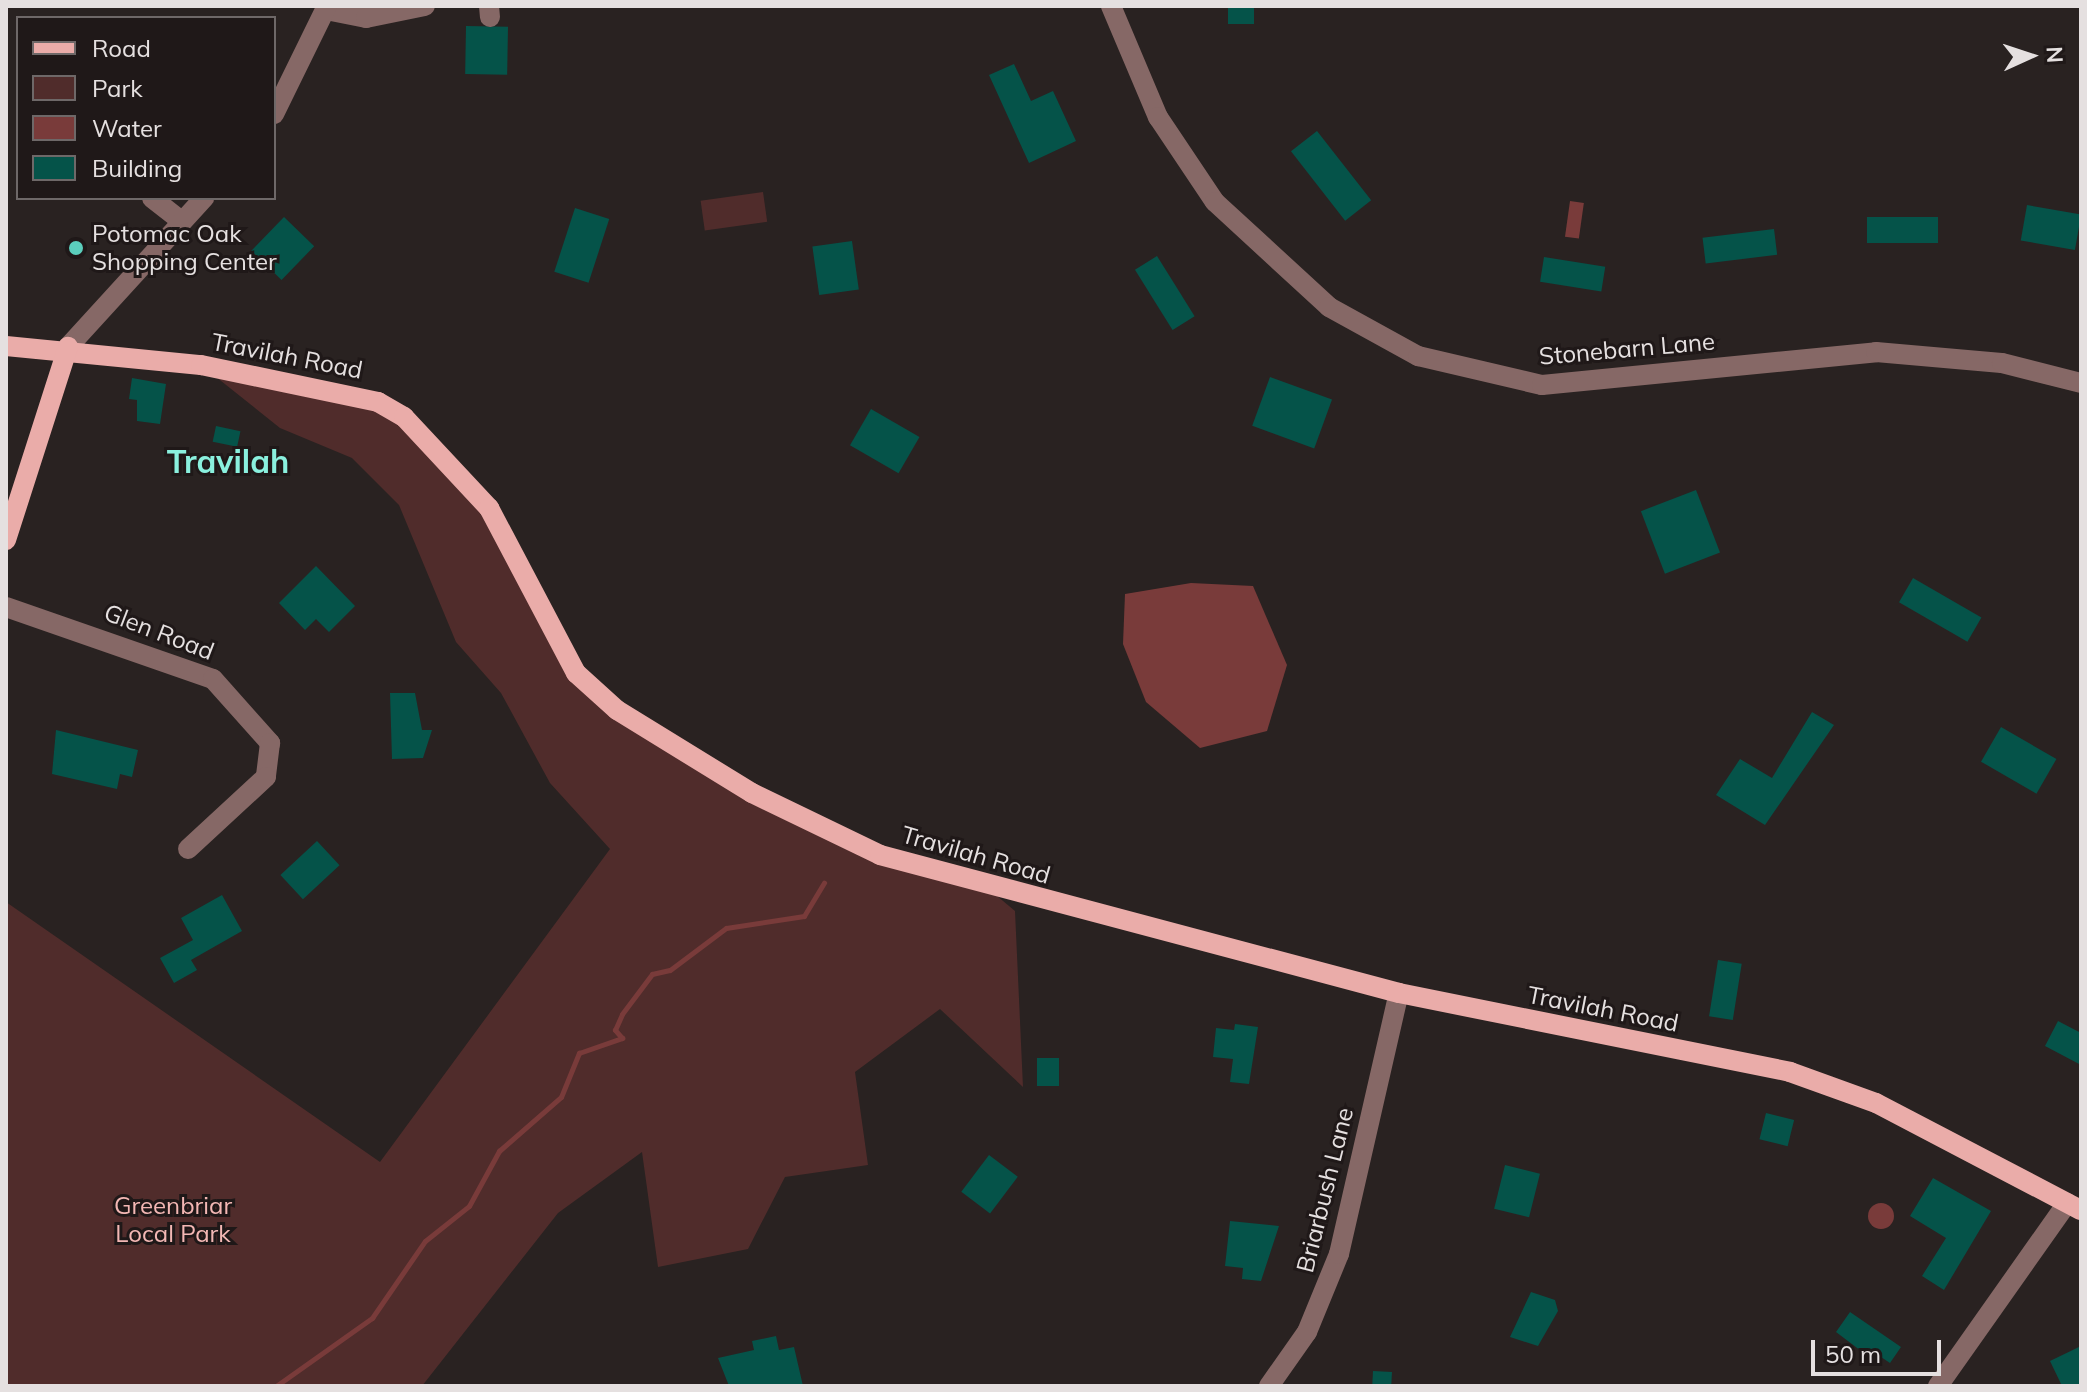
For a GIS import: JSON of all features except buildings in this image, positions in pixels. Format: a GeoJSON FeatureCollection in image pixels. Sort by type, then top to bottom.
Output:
{"type":"FeatureCollection","features":[{"type":"Feature","properties":{"kind":"main road","name":"Travilah Road"},"geometry":{"type":"LineString","coordinates":[[6,346],[68,347],[335,388],[404,417],[489,508],[576,673],[617,710],[823,827],[928,871],[1399,993],[1790,1072],[1876,1103],[2074,1207]]}},
{"type":"Feature","properties":{"kind":"main road"},"geometry":{"type":"LineString","coordinates":[[6,540],[68,347]]}},
{"type":"Feature","properties":{"kind":"street"},"geometry":{"type":"LineString","coordinates":[[276,110],[327,8],[366,18],[425,6]]}},
{"type":"Feature","properties":{"kind":"street","name":"Stonebarn Lane"},"geometry":{"type":"LineString","coordinates":[[1111,6],[1158,117],[1215,202],[1329,307],[1418,356],[1542,385],[1876,352],[1992,361],[2081,383]]}},
{"type":"Feature","properties":{"kind":"street"},"geometry":{"type":"LineString","coordinates":[[155,200],[181,221]]}},
{"type":"Feature","properties":{"kind":"street"},"geometry":{"type":"LineString","coordinates":[[68,347],[202,200]]}},
{"type":"Feature","properties":{"kind":"street","name":"Glen Road"},"geometry":{"type":"LineString","coordinates":[[6,607],[213,679],[270,743],[274,758],[266,777],[188,849]]}},
{"type":"Feature","properties":{"kind":"street","name":"Briarbush Lane"},"geometry":{"type":"LineString","coordinates":[[1269,1386],[1307,1332],[1339,1254],[1399,993]]}},
{"type":"Feature","properties":{"kind":"street"},"geometry":{"type":"LineString","coordinates":[[1938,1386],[2074,1207]]}},
{"type":"Feature","properties":{"kind":"green space"},"geometry":{"type":"Polygon","coordinates":[[[763,192],[767,222],[705,230],[701,201],[763,192]]]}},
{"type":"Feature","properties":{"kind":"green space","name":"Greenbriar Local Park"},"geometry":{"type":"Polygon","coordinates":[[[201,365],[378,402],[489,508],[576,673],[617,710],[880,855],[984,885],[1015,911],[1023,1087],[940,1009],[855,1072],[868,1165],[785,1177],[748,1249],[658,1267],[642,1152],[558,1213],[422,1386],[6,1386],[6,902],[380,1162],[610,849],[550,783],[501,693],[456,642],[399,505],[352,458],[280,428],[201,365]]]}},
{"type":"Feature","properties":{"kind":"water"},"geometry":{"type":"Polygon","coordinates":[[[1570,201],[1584,203],[1579,239],[1565,237],[1570,201]]]}},
{"type":"Feature","properties":{"kind":"water"},"geometry":{"type":"Polygon","coordinates":[[[1191,583],[1253,586],[1287,665],[1267,731],[1200,748],[1146,702],[1123,644],[1125,594],[1191,583]]]}},
{"type":"Feature","properties":{"kind":"water"},"geometry":{"type":"Polygon","coordinates":[[[1881,1203],[1890,1207],[1894,1216],[1890,1225],[1881,1229],[1872,1225],[1868,1216],[1872,1207],[1881,1203]]]}},
{"type":"Feature","properties":{"kind":"waterway"},"geometry":{"type":"LineString","coordinates":[[276,1386],[372,1318],[425,1241],[469,1206],[499,1151],[561,1097],[579,1053],[622,1038],[615,1030],[622,1014],[652,974],[670,970],[726,928],[804,916],[824,883]]}},
{"type":"Feature","properties":{"kind":"place","name":"Potomac Oak Shopping Center"},"geometry":{"type":"Point","coordinates":[76,248]}},
{"type":"Feature","properties":{"kind":"district","name":"Travilah"},"geometry":{"type":"Point","coordinates":[228,461]}}]}
